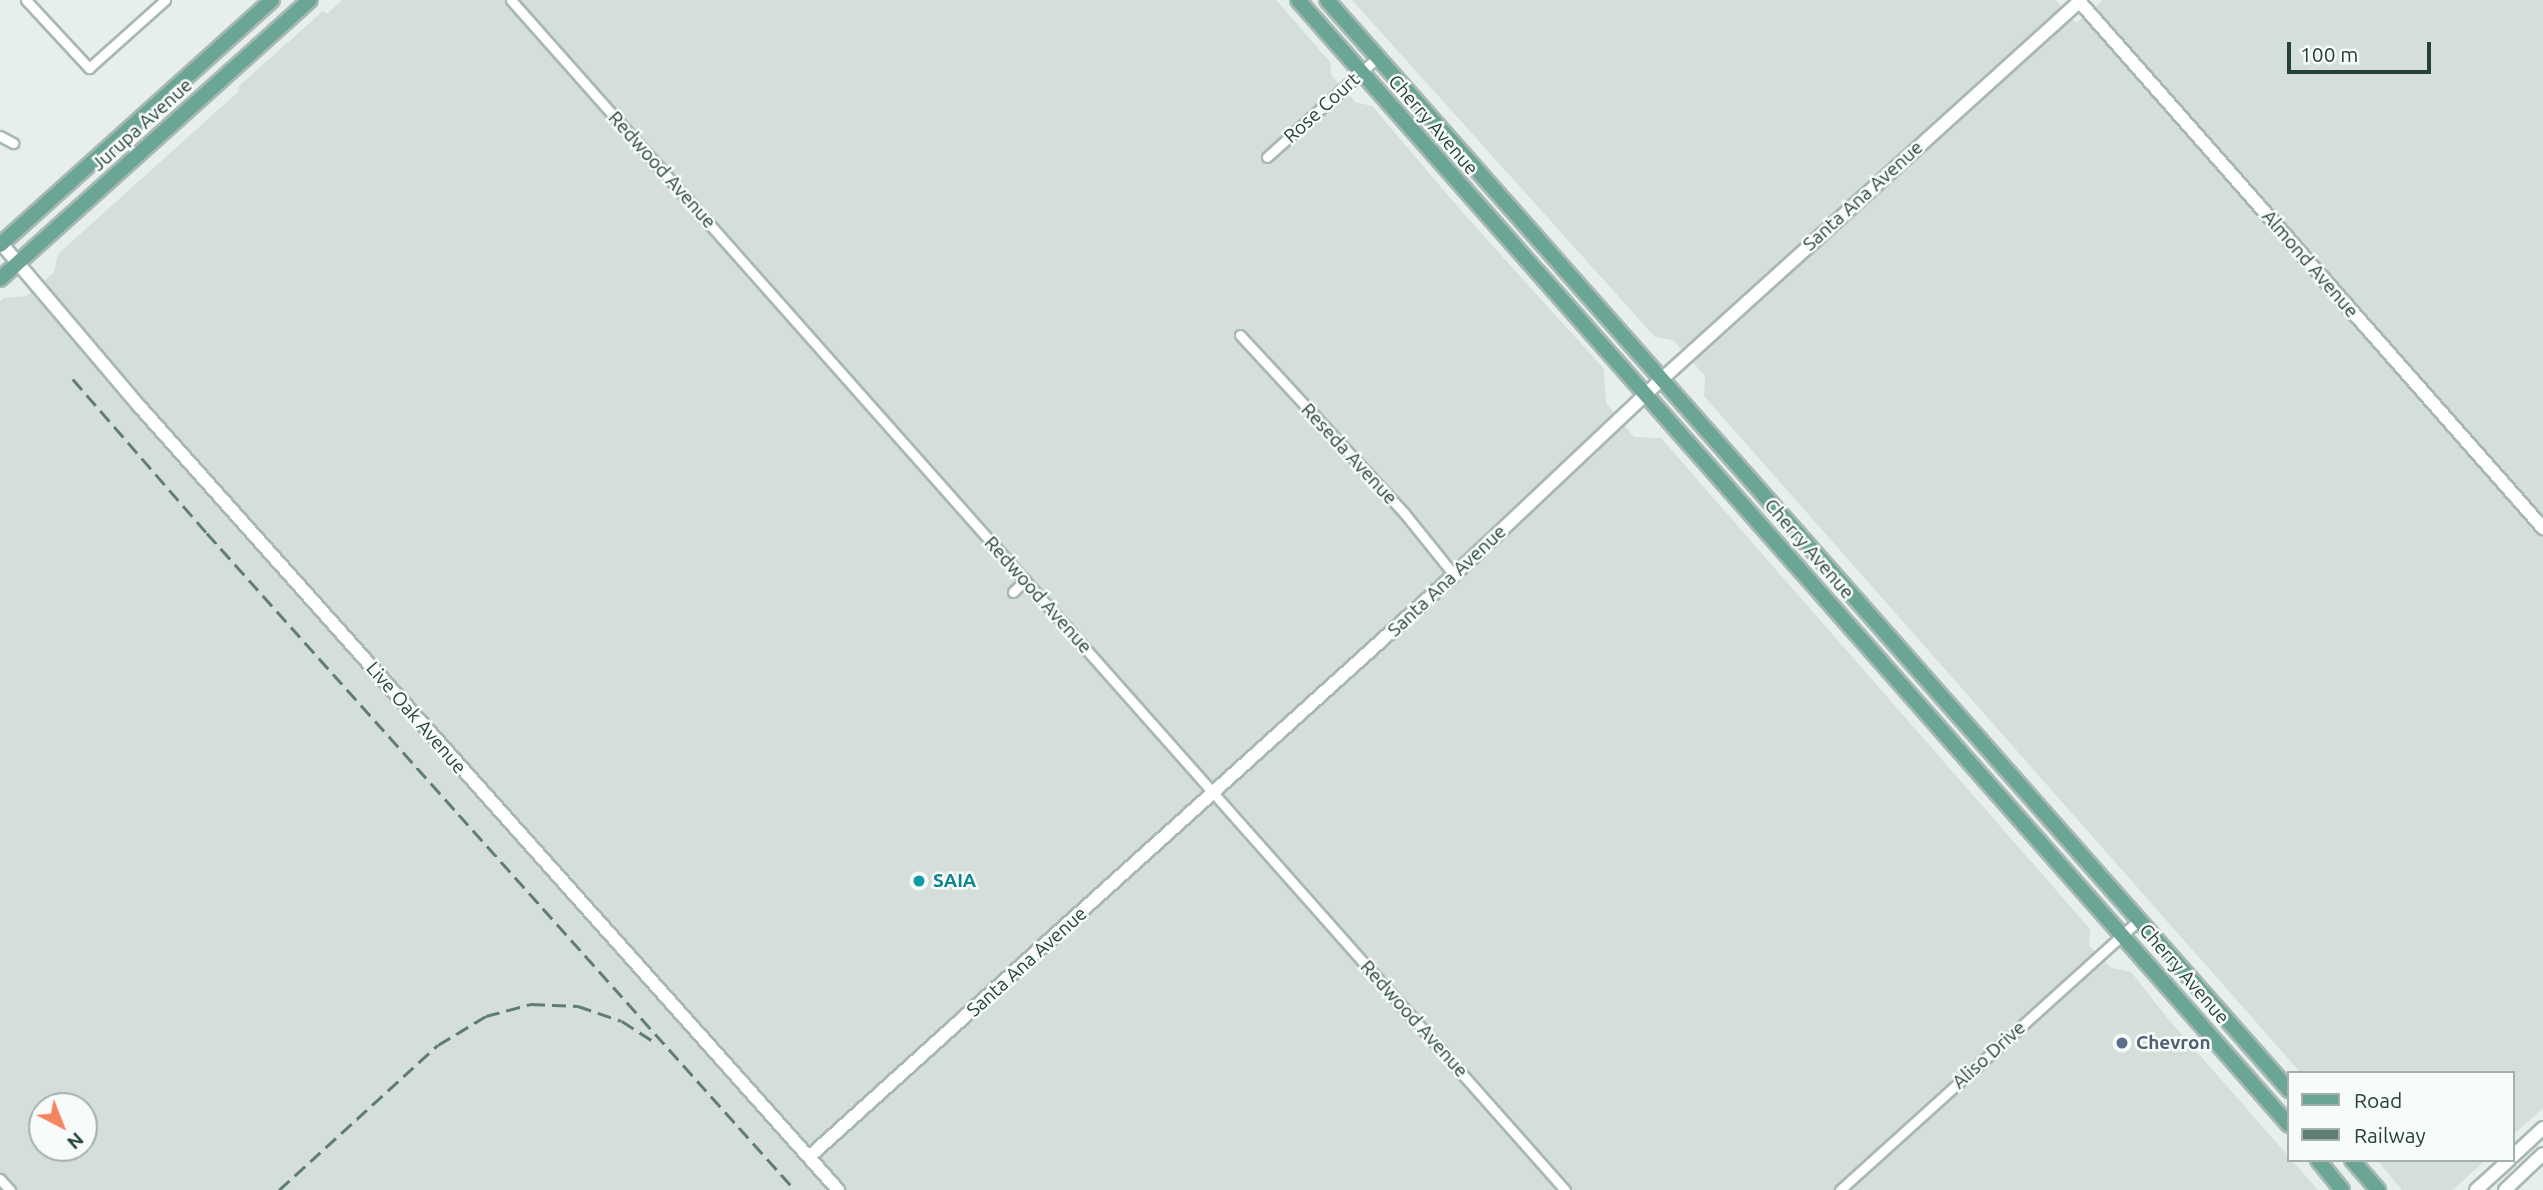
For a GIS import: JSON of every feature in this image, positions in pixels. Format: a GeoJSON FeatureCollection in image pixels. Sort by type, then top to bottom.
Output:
{"type":"FeatureCollection","features":[{"type":"Feature","properties":{"kind":"main road","name":"Jurupa Avenue"},"geometry":{"type":"LineString","coordinates":[[1,243],[272,0]]}},
{"type":"Feature","properties":{"kind":"main road","name":"Jurupa Avenue"},"geometry":{"type":"LineString","coordinates":[[0,279],[310,0]]}},
{"type":"Feature","properties":{"kind":"main road","name":"Cherry Avenue"},"geometry":{"type":"LineString","coordinates":[[1298,0],[2123,933],[2288,1124]]}},
{"type":"Feature","properties":{"kind":"main road","name":"Cherry Avenue"},"geometry":{"type":"LineString","coordinates":[[1327,0],[1376,59],[2288,1089]]}},
{"type":"Feature","properties":{"kind":"main road"},"geometry":{"type":"LineString","coordinates":[[2320,1162],[2342,1190]]}},
{"type":"Feature","properties":{"kind":"main road"},"geometry":{"type":"LineString","coordinates":[[2354,1162],[2378,1190]]}},
{"type":"Feature","properties":{"kind":"street"},"geometry":{"type":"LineString","coordinates":[[26,0],[89,68],[165,0]]}},
{"type":"Feature","properties":{"kind":"street","name":"Redwood Avenue"},"geometry":{"type":"LineString","coordinates":[[511,0],[1565,1190]]}},
{"type":"Feature","properties":{"kind":"street","name":"Santa Ana Avenue"},"geometry":{"type":"LineString","coordinates":[[809,1157],[1454,576],[1662,379],[2079,0]]}},
{"type":"Feature","properties":{"kind":"street","name":"Almond Avenue"},"geometry":{"type":"LineString","coordinates":[[2079,0],[2543,528]]}},
{"type":"Feature","properties":{"kind":"street","name":"Rose Court"},"geometry":{"type":"LineString","coordinates":[[1267,157],[1376,59]]}},
{"type":"Feature","properties":{"kind":"street"},"geometry":{"type":"LineString","coordinates":[[0,135],[13,144]]}},
{"type":"Feature","properties":{"kind":"street","name":"Live Oak Avenue"},"geometry":{"type":"LineString","coordinates":[[1,243],[140,407],[838,1190]]}},
{"type":"Feature","properties":{"kind":"street","name":"Reseda Avenue"},"geometry":{"type":"LineString","coordinates":[[1240,335],[1405,514],[1454,576]]}},
{"type":"Feature","properties":{"kind":"street"},"geometry":{"type":"LineString","coordinates":[[1013,592],[1025,580]]}},
{"type":"Feature","properties":{"kind":"street","name":"Aliso Drive"},"geometry":{"type":"LineString","coordinates":[[1840,1190],[2138,920]]}},
{"type":"Feature","properties":{"kind":"street"},"geometry":{"type":"LineString","coordinates":[[2515,1154],[2543,1128]]}},
{"type":"Feature","properties":{"kind":"street"},"geometry":{"type":"LineString","coordinates":[[2505,1190],[2543,1154]]}},
{"type":"Feature","properties":{"kind":"street"},"geometry":{"type":"LineString","coordinates":[[2476,1190],[2507,1162]]}},
{"type":"Feature","properties":{"kind":"street"},"geometry":{"type":"LineString","coordinates":[[0,1179],[10,1190]]}},
{"type":"Feature","properties":{"kind":"shaded area"},"geometry":{"type":"Polygon","coordinates":[[[342,0],[1276,0],[1330,62],[1331,75],[1355,102],[1372,106],[1464,214],[1604,369],[1606,403],[1634,437],[1661,438],[2090,929],[2089,946],[2112,968],[2131,972],[2169,1020],[2288,1156],[2288,1162],[2293,1162],[2318,1190],[0,1190],[0,301],[4,298],[27,296],[54,272],[58,254],[238,92],[239,86],[323,11],[327,14],[342,0]]]}},
{"type":"Feature","properties":{"kind":"shaded area"},"geometry":{"type":"Polygon","coordinates":[[[1352,0],[2056,0],[2076,23],[2103,0],[2543,0],[2543,1108],[2515,1133],[2515,1071],[2299,1071],[1704,396],[1705,376],[1673,340],[1655,337],[1352,0]]]}},
{"type":"Feature","properties":{"kind":"shaded area"},"geometry":{"type":"Polygon","coordinates":[[[2379,1162],[2483,1162],[2453,1190],[2402,1190],[2379,1162]]]}},
{"type":"Feature","properties":{"kind":"railway"},"geometry":{"type":"LineString","coordinates":[[73,379],[207,533],[795,1190]]}},
{"type":"Feature","properties":{"kind":"railway"},"geometry":{"type":"LineString","coordinates":[[279,1190],[438,1045],[486,1016],[531,1004],[578,1006],[622,1021],[653,1041]]}},
{"type":"Feature","properties":{"kind":"place","name":"SAIA"},"geometry":{"type":"Point","coordinates":[919,881]}},
{"type":"Feature","properties":{"kind":"place","name":"Chevron"},"geometry":{"type":"Point","coordinates":[2122,1043]}}]}
